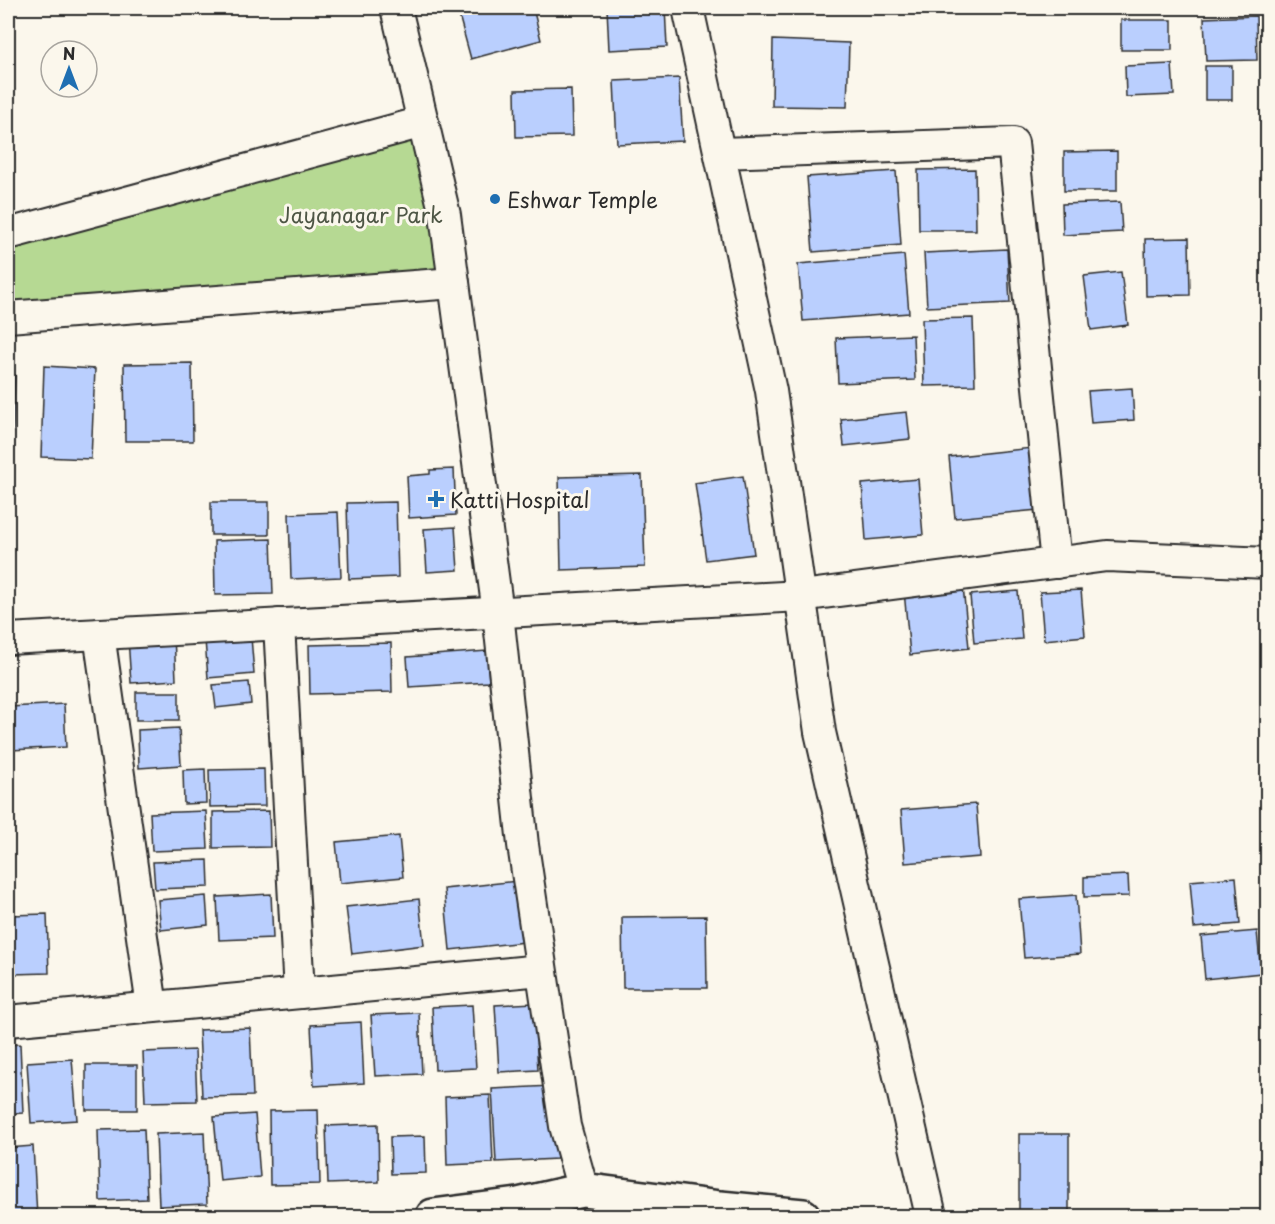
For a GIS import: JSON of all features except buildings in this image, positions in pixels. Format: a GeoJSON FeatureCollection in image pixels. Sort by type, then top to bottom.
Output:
{"type":"FeatureCollection","features":[{"type":"Feature","properties":{"kind":"street"},"geometry":{"type":"LineString","coordinates":[[396,8],[445,215],[498,613],[523,845],[565,1126],[583,1190]]}},
{"type":"Feature","properties":{"kind":"street"},"geometry":{"type":"LineString","coordinates":[[688,8],[771,391],[820,732],[931,1216]]}},
{"type":"Feature","properties":{"kind":"street"},"geometry":{"type":"LineString","coordinates":[[8,234],[423,122]]}},
{"type":"Feature","properties":{"kind":"street"},"geometry":{"type":"LineString","coordinates":[[720,153],[1013,143],[1056,563]]}},
{"type":"Feature","properties":{"kind":"street"},"geometry":{"type":"LineString","coordinates":[[8,317],[454,283]]}},
{"type":"Feature","properties":{"kind":"street"},"geometry":{"type":"LineString","coordinates":[[8,639],[801,596],[1107,556],[1268,563]]}},
{"type":"Feature","properties":{"kind":"street"},"geometry":{"type":"LineString","coordinates":[[279,624],[299,993]]}},
{"type":"Feature","properties":{"kind":"street"},"geometry":{"type":"LineString","coordinates":[[99,634],[152,1007]]}},
{"type":"Feature","properties":{"kind":"street"},"geometry":{"type":"LineString","coordinates":[[8,1021],[541,970]]}},
{"type":"Feature","properties":{"kind":"street"},"geometry":{"type":"LineString","coordinates":[[433,1216],[503,1212],[518,1205],[583,1190],[803,1216]]}},
{"type":"Feature","properties":{"kind":"green space","name":"Jayanagar Park"},"geometry":{"type":"Polygon","coordinates":[[[417,132],[444,273],[8,308],[8,241],[417,132]]]}},
{"type":"Feature","properties":{"kind":"place","name":"Eshwar Temple"},"geometry":{"type":"Point","coordinates":[495,199]}},
{"type":"Feature","properties":{"kind":"place","name":"Katti Hospital"},"geometry":{"type":"Point","coordinates":[436,499]}}]}
